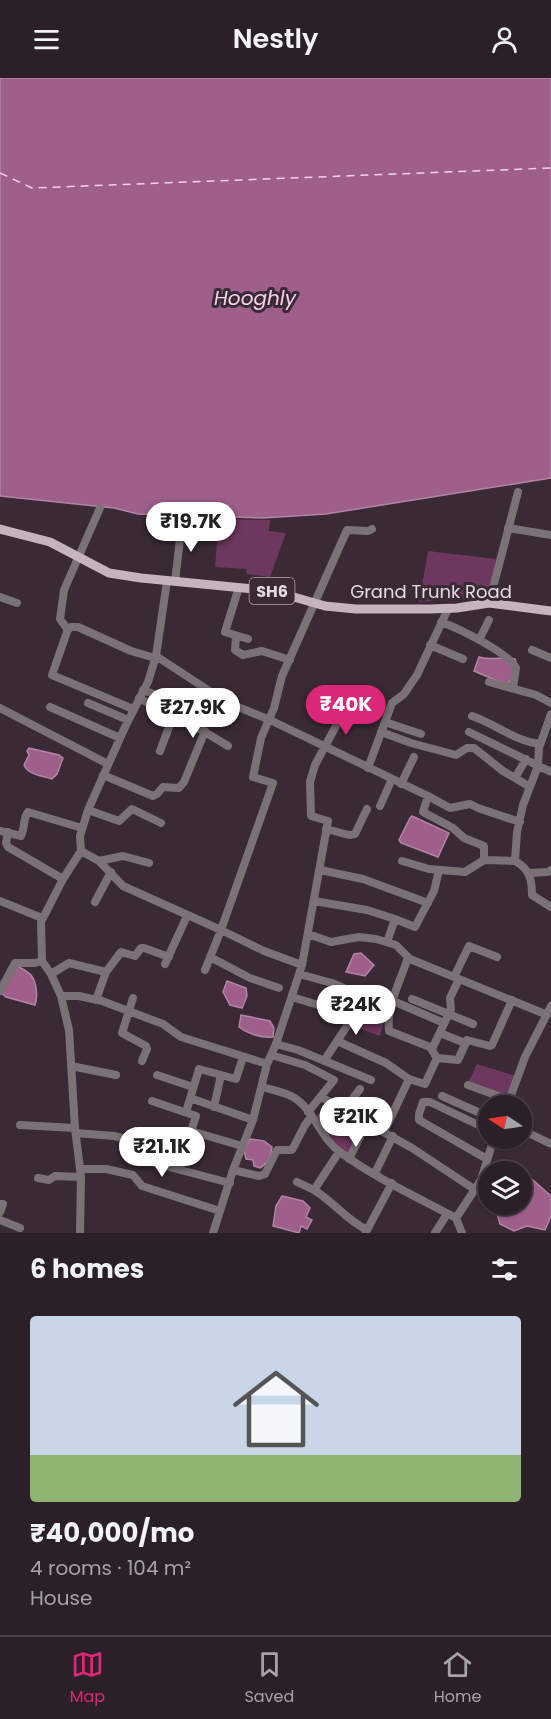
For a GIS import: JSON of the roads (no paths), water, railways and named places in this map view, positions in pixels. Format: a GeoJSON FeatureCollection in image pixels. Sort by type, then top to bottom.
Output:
{"type":"FeatureCollection","features":[{"type":"Feature","properties":{"kind":"main road","name":"Grand Trunk Road"},"geometry":{"type":"LineString","coordinates":[[0,529],[50,542],[109,573],[273,591],[314,604],[356,609],[448,609],[489,603],[551,611]]}},
{"type":"Feature","properties":{"kind":"street"},"geometry":{"type":"LineString","coordinates":[[489,603],[518,492]]}},
{"type":"Feature","properties":{"kind":"street"},"geometry":{"type":"LineString","coordinates":[[68,630],[60,621],[63,595],[100,507]]}},
{"type":"Feature","properties":{"kind":"street"},"geometry":{"type":"LineString","coordinates":[[80,1233],[81,1173],[75,1131],[69,1030],[61,996],[42,961],[40,931],[42,918],[81,851],[80,836],[88,810],[156,657],[182,523]]}},
{"type":"Feature","properties":{"kind":"street"},"geometry":{"type":"LineString","coordinates":[[508,528],[551,535]]}},
{"type":"Feature","properties":{"kind":"street"},"geometry":{"type":"LineString","coordinates":[[205,969],[273,783],[253,777],[261,738],[270,720],[280,682],[347,530],[368,531],[372,529]]}},
{"type":"Feature","properties":{"kind":"street"},"geometry":{"type":"LineString","coordinates":[[239,587],[225,630],[226,633],[248,639]]}},
{"type":"Feature","properties":{"kind":"street"},"geometry":{"type":"LineString","coordinates":[[0,597],[17,603]]}},
{"type":"Feature","properties":{"kind":"street"},"geometry":{"type":"LineString","coordinates":[[368,768],[392,703],[404,694],[417,675],[448,609]]}},
{"type":"Feature","properties":{"kind":"street"},"geometry":{"type":"LineString","coordinates":[[479,640],[489,620]]}},
{"type":"Feature","properties":{"kind":"street"},"geometry":{"type":"LineString","coordinates":[[441,622],[479,640],[510,659],[516,668],[513,688]]}},
{"type":"Feature","properties":{"kind":"street"},"geometry":{"type":"LineString","coordinates":[[133,709],[52,675],[71,627],[78,627],[125,649],[156,657],[220,697],[326,746],[450,808],[470,804],[520,822]]}},
{"type":"Feature","properties":{"kind":"street"},"geometry":{"type":"LineString","coordinates":[[236,636],[234,648],[243,655],[262,651],[290,660]]}},
{"type":"Feature","properties":{"kind":"street"},"geometry":{"type":"LineString","coordinates":[[430,645],[463,659]]}},
{"type":"Feature","properties":{"kind":"street"},"geometry":{"type":"LineString","coordinates":[[532,650],[551,658]]}},
{"type":"Feature","properties":{"kind":"street"},"geometry":{"type":"LineString","coordinates":[[489,682],[536,695],[551,703]]}},
{"type":"Feature","properties":{"kind":"street"},"geometry":{"type":"LineString","coordinates":[[143,690],[177,702],[160,751]]}},
{"type":"Feature","properties":{"kind":"street"},"geometry":{"type":"LineString","coordinates":[[197,726],[205,712],[211,715],[220,697]]}},
{"type":"Feature","properties":{"kind":"street"},"geometry":{"type":"LineString","coordinates":[[139,698],[197,726],[228,746]]}},
{"type":"Feature","properties":{"kind":"street"},"geometry":{"type":"LineString","coordinates":[[88,703],[128,720]]}},
{"type":"Feature","properties":{"kind":"street"},"geometry":{"type":"LineString","coordinates":[[50,707],[120,738]]}},
{"type":"Feature","properties":{"kind":"street"},"geometry":{"type":"LineString","coordinates":[[0,708],[108,764]]}},
{"type":"Feature","properties":{"kind":"street"},"geometry":{"type":"LineString","coordinates":[[213,1233],[233,1170],[253,1120],[267,1064],[276,1044],[302,965],[328,821],[311,816],[310,782],[315,765],[343,713]]}},
{"type":"Feature","properties":{"kind":"street"},"geometry":{"type":"LineString","coordinates":[[515,861],[520,822],[538,766],[540,744],[551,714]]}},
{"type":"Feature","properties":{"kind":"street"},"geometry":{"type":"LineString","coordinates":[[472,716],[520,740],[540,744]]}},
{"type":"Feature","properties":{"kind":"street"},"geometry":{"type":"LineString","coordinates":[[385,722],[421,734]]}},
{"type":"Feature","properties":{"kind":"street"},"geometry":{"type":"LineString","coordinates":[[103,775],[153,796],[163,787],[179,788],[184,782],[204,731]]}},
{"type":"Feature","properties":{"kind":"street"},"geometry":{"type":"LineString","coordinates":[[381,732],[456,755],[467,748],[474,748],[530,787]]}},
{"type":"Feature","properties":{"kind":"street"},"geometry":{"type":"LineString","coordinates":[[469,732],[551,772]]}},
{"type":"Feature","properties":{"kind":"street"},"geometry":{"type":"LineString","coordinates":[[401,784],[414,757]]}},
{"type":"Feature","properties":{"kind":"street"},"geometry":{"type":"LineString","coordinates":[[515,778],[526,759]]}},
{"type":"Feature","properties":{"kind":"street"},"geometry":{"type":"LineString","coordinates":[[380,806],[392,779]]}},
{"type":"Feature","properties":{"kind":"street"},"geometry":{"type":"LineString","coordinates":[[428,796],[423,812],[453,828],[464,838],[484,846],[484,860]]}},
{"type":"Feature","properties":{"kind":"street"},"geometry":{"type":"LineString","coordinates":[[88,810],[119,821],[129,809],[132,809],[161,823]]}},
{"type":"Feature","properties":{"kind":"street"},"geometry":{"type":"LineString","coordinates":[[326,829],[349,835],[355,834],[367,809]]}},
{"type":"Feature","properties":{"kind":"street"},"geometry":{"type":"LineString","coordinates":[[63,879],[8,847],[4,832],[21,836],[28,812],[82,828]]}},
{"type":"Feature","properties":{"kind":"street"},"geometry":{"type":"LineString","coordinates":[[81,851],[99,861],[123,886],[264,951],[302,965]]}},
{"type":"Feature","properties":{"kind":"street"},"geometry":{"type":"LineString","coordinates":[[99,861],[127,856],[149,863]]}},
{"type":"Feature","properties":{"kind":"street"},"geometry":{"type":"LineString","coordinates":[[402,861],[440,870],[465,872],[484,860],[515,861],[521,864],[532,879],[532,896],[551,908]]}},
{"type":"Feature","properties":{"kind":"street"},"geometry":{"type":"LineString","coordinates":[[320,870],[363,879],[428,903]]}},
{"type":"Feature","properties":{"kind":"street"},"geometry":{"type":"LineString","coordinates":[[314,901],[367,910],[415,927],[434,891],[440,870]]}},
{"type":"Feature","properties":{"kind":"street"},"geometry":{"type":"LineString","coordinates":[[528,873],[551,870]]}},
{"type":"Feature","properties":{"kind":"street"},"geometry":{"type":"LineString","coordinates":[[95,902],[111,872]]}},
{"type":"Feature","properties":{"kind":"street"},"geometry":{"type":"LineString","coordinates":[[0,901],[42,918]]}},
{"type":"Feature","properties":{"kind":"street"},"geometry":{"type":"LineString","coordinates":[[96,1000],[106,972],[123,952],[135,956],[141,948],[144,948],[167,960],[187,916]]}},
{"type":"Feature","properties":{"kind":"street"},"geometry":{"type":"LineString","coordinates":[[387,942],[395,919]]}},
{"type":"Feature","properties":{"kind":"street"},"geometry":{"type":"LineString","coordinates":[[308,934],[331,942],[365,937],[387,942],[396,945],[408,957],[548,1014]]}},
{"type":"Feature","properties":{"kind":"street"},"geometry":{"type":"LineString","coordinates":[[432,1049],[452,1006],[450,998],[469,946],[497,957]]}},
{"type":"Feature","properties":{"kind":"street"},"geometry":{"type":"LineString","coordinates":[[210,957],[243,975],[279,988]]}},
{"type":"Feature","properties":{"kind":"street"},"geometry":{"type":"LineString","coordinates":[[408,957],[391,1004],[387,1020],[388,1031],[432,1049],[437,1058]]}},
{"type":"Feature","properties":{"kind":"street"},"geometry":{"type":"LineString","coordinates":[[0,991],[15,963],[42,961]]}},
{"type":"Feature","properties":{"kind":"street"},"geometry":{"type":"LineString","coordinates":[[51,974],[69,963],[106,972]]}},
{"type":"Feature","properties":{"kind":"street"},"geometry":{"type":"LineString","coordinates":[[299,974],[332,983],[363,1000],[391,1004],[444,1023]]}},
{"type":"Feature","properties":{"kind":"street"},"geometry":{"type":"LineString","coordinates":[[61,996],[79,996],[96,1000],[163,1024],[181,1037],[267,1064]]}},
{"type":"Feature","properties":{"kind":"street"},"geometry":{"type":"LineString","coordinates":[[324,1060],[338,1041],[359,996]]}},
{"type":"Feature","properties":{"kind":"street"},"geometry":{"type":"LineString","coordinates":[[292,997],[351,1015]]}},
{"type":"Feature","properties":{"kind":"street"},"geometry":{"type":"LineString","coordinates":[[133,998],[122,1033],[146,1046],[142,1061]]}},
{"type":"Feature","properties":{"kind":"street"},"geometry":{"type":"LineString","coordinates":[[412,999],[473,1024]]}},
{"type":"Feature","properties":{"kind":"street"},"geometry":{"type":"LineString","coordinates":[[440,1033],[465,1043],[469,1041],[491,1046],[512,1000]]}},
{"type":"Feature","properties":{"kind":"street"},"geometry":{"type":"LineString","coordinates":[[511,1095],[525,1056],[551,1006]]}},
{"type":"Feature","properties":{"kind":"street"},"geometry":{"type":"LineString","coordinates":[[338,1041],[386,1063],[409,1079],[422,1084],[426,1083],[437,1058]]}},
{"type":"Feature","properties":{"kind":"street"},"geometry":{"type":"LineString","coordinates":[[437,1058],[458,1060],[465,1043]]}},
{"type":"Feature","properties":{"kind":"street"},"geometry":{"type":"LineString","coordinates":[[276,1044],[324,1060],[371,1080]]}},
{"type":"Feature","properties":{"kind":"street"},"geometry":{"type":"LineString","coordinates":[[233,1170],[259,1176],[265,1174],[277,1150],[292,1150],[310,1114],[334,1080],[305,1065],[271,1055]]}},
{"type":"Feature","properties":{"kind":"street"},"geometry":{"type":"LineString","coordinates":[[186,1112],[199,1069],[236,1079],[243,1057]]}},
{"type":"Feature","properties":{"kind":"street"},"geometry":{"type":"LineString","coordinates":[[71,1066],[116,1075]]}},
{"type":"Feature","properties":{"kind":"street"},"geometry":{"type":"LineString","coordinates":[[157,1075],[193,1087]]}},
{"type":"Feature","properties":{"kind":"street"},"geometry":{"type":"LineString","coordinates":[[214,1107],[221,1075]]}},
{"type":"Feature","properties":{"kind":"street"},"geometry":{"type":"LineString","coordinates":[[384,1132],[409,1079]]}},
{"type":"Feature","properties":{"kind":"street"},"geometry":{"type":"LineString","coordinates":[[468,1085],[490,1095]]}},
{"type":"Feature","properties":{"kind":"street"},"geometry":{"type":"LineString","coordinates":[[262,1087],[293,1097],[310,1114],[328,1144],[349,1159],[456,1218],[462,1233]]}},
{"type":"Feature","properties":{"kind":"street"},"geometry":{"type":"LineString","coordinates":[[344,1110],[360,1089]]}},
{"type":"Feature","properties":{"kind":"street"},"geometry":{"type":"LineString","coordinates":[[442,1096],[478,1112]]}},
{"type":"Feature","properties":{"kind":"street"},"geometry":{"type":"LineString","coordinates":[[321,1097],[393,1136],[474,1189]]}},
{"type":"Feature","properties":{"kind":"street"},"geometry":{"type":"LineString","coordinates":[[190,1098],[253,1120]]}},
{"type":"Feature","properties":{"kind":"street"},"geometry":{"type":"LineString","coordinates":[[152,1101],[196,1116],[179,1169]]}},
{"type":"Feature","properties":{"kind":"street"},"geometry":{"type":"LineString","coordinates":[[478,1125],[430,1102],[423,1102],[418,1119],[487,1159]]}},
{"type":"Feature","properties":{"kind":"street"},"geometry":{"type":"LineString","coordinates":[[349,1159],[367,1123]]}},
{"type":"Feature","properties":{"kind":"street"},"geometry":{"type":"LineString","coordinates":[[20,1125],[114,1136],[139,1142],[135,1158],[230,1182]]}},
{"type":"Feature","properties":{"kind":"street"},"geometry":{"type":"LineString","coordinates":[[191,1131],[242,1146]]}},
{"type":"Feature","properties":{"kind":"street"},"geometry":{"type":"LineString","coordinates":[[532,1135],[551,1144]]}},
{"type":"Feature","properties":{"kind":"street"},"geometry":{"type":"LineString","coordinates":[[375,1173],[393,1136]]}},
{"type":"Feature","properties":{"kind":"street"},"geometry":{"type":"LineString","coordinates":[[456,1218],[480,1180],[490,1149]]}},
{"type":"Feature","properties":{"kind":"street"},"geometry":{"type":"LineString","coordinates":[[314,1190],[339,1152]]}},
{"type":"Feature","properties":{"kind":"street"},"geometry":{"type":"LineString","coordinates":[[38,1178],[49,1180],[55,1176],[106,1169],[133,1175],[142,1186],[220,1211]]}},
{"type":"Feature","properties":{"kind":"street"},"geometry":{"type":"LineString","coordinates":[[297,1182],[328,1198],[352,1222],[366,1231],[392,1183]]}},
{"type":"Feature","properties":{"kind":"street"},"geometry":{"type":"LineString","coordinates":[[0,1204],[3,1204],[0,1212]]}},
{"type":"Feature","properties":{"kind":"street"},"geometry":{"type":"LineString","coordinates":[[435,1233],[447,1214]]}},
{"type":"Feature","properties":{"kind":"street"},"geometry":{"type":"LineString","coordinates":[[0,1220],[20,1228]]}},
{"type":"Feature","properties":{"kind":"water","name":"Hooghly"},"geometry":{"type":"Polygon","coordinates":[[[0,78],[551,78],[551,478],[326,514],[263,518],[138,514],[114,508],[0,496],[0,78]]]}},
{"type":"Feature","properties":{"kind":"water"},"geometry":{"type":"Polygon","coordinates":[[[479,657],[515,659],[518,669],[507,685],[474,671],[479,657]]]}},
{"type":"Feature","properties":{"kind":"water"},"geometry":{"type":"Polygon","coordinates":[[[29,748],[63,758],[57,774],[52,779],[36,775],[26,768],[24,765],[29,755],[27,751],[29,748]]]}},
{"type":"Feature","properties":{"kind":"water"},"geometry":{"type":"Polygon","coordinates":[[[412,816],[449,833],[438,857],[401,843],[399,840],[412,816]]]}},
{"type":"Feature","properties":{"kind":"water"},"geometry":{"type":"Polygon","coordinates":[[[361,953],[374,965],[365,976],[346,972],[354,954],[361,953]]]}},
{"type":"Feature","properties":{"kind":"water"},"geometry":{"type":"Polygon","coordinates":[[[14,964],[28,972],[33,978],[36,990],[35,1005],[6,997],[0,992],[14,964]]]}},
{"type":"Feature","properties":{"kind":"water"},"geometry":{"type":"Polygon","coordinates":[[[227,981],[246,988],[247,996],[242,1008],[230,1005],[223,992],[227,981]]]}},
{"type":"Feature","properties":{"kind":"water"},"geometry":{"type":"Polygon","coordinates":[[[241,1015],[270,1021],[274,1028],[273,1037],[251,1034],[239,1027],[241,1015]]]}},
{"type":"Feature","properties":{"kind":"water"},"geometry":{"type":"Polygon","coordinates":[[[250,1139],[264,1141],[272,1147],[269,1159],[260,1168],[254,1166],[253,1160],[246,1159],[244,1150],[250,1139]]]}},
{"type":"Feature","properties":{"kind":"water"},"geometry":{"type":"Polygon","coordinates":[[[532,1179],[551,1196],[551,1216],[545,1230],[527,1226],[514,1231],[500,1224],[497,1215],[532,1215],[532,1179]]]}},
{"type":"Feature","properties":{"kind":"water"},"geometry":{"type":"Polygon","coordinates":[[[282,1196],[303,1201],[310,1208],[306,1217],[312,1220],[307,1229],[301,1226],[299,1233],[273,1226],[276,1206],[282,1196]]]}}]}
